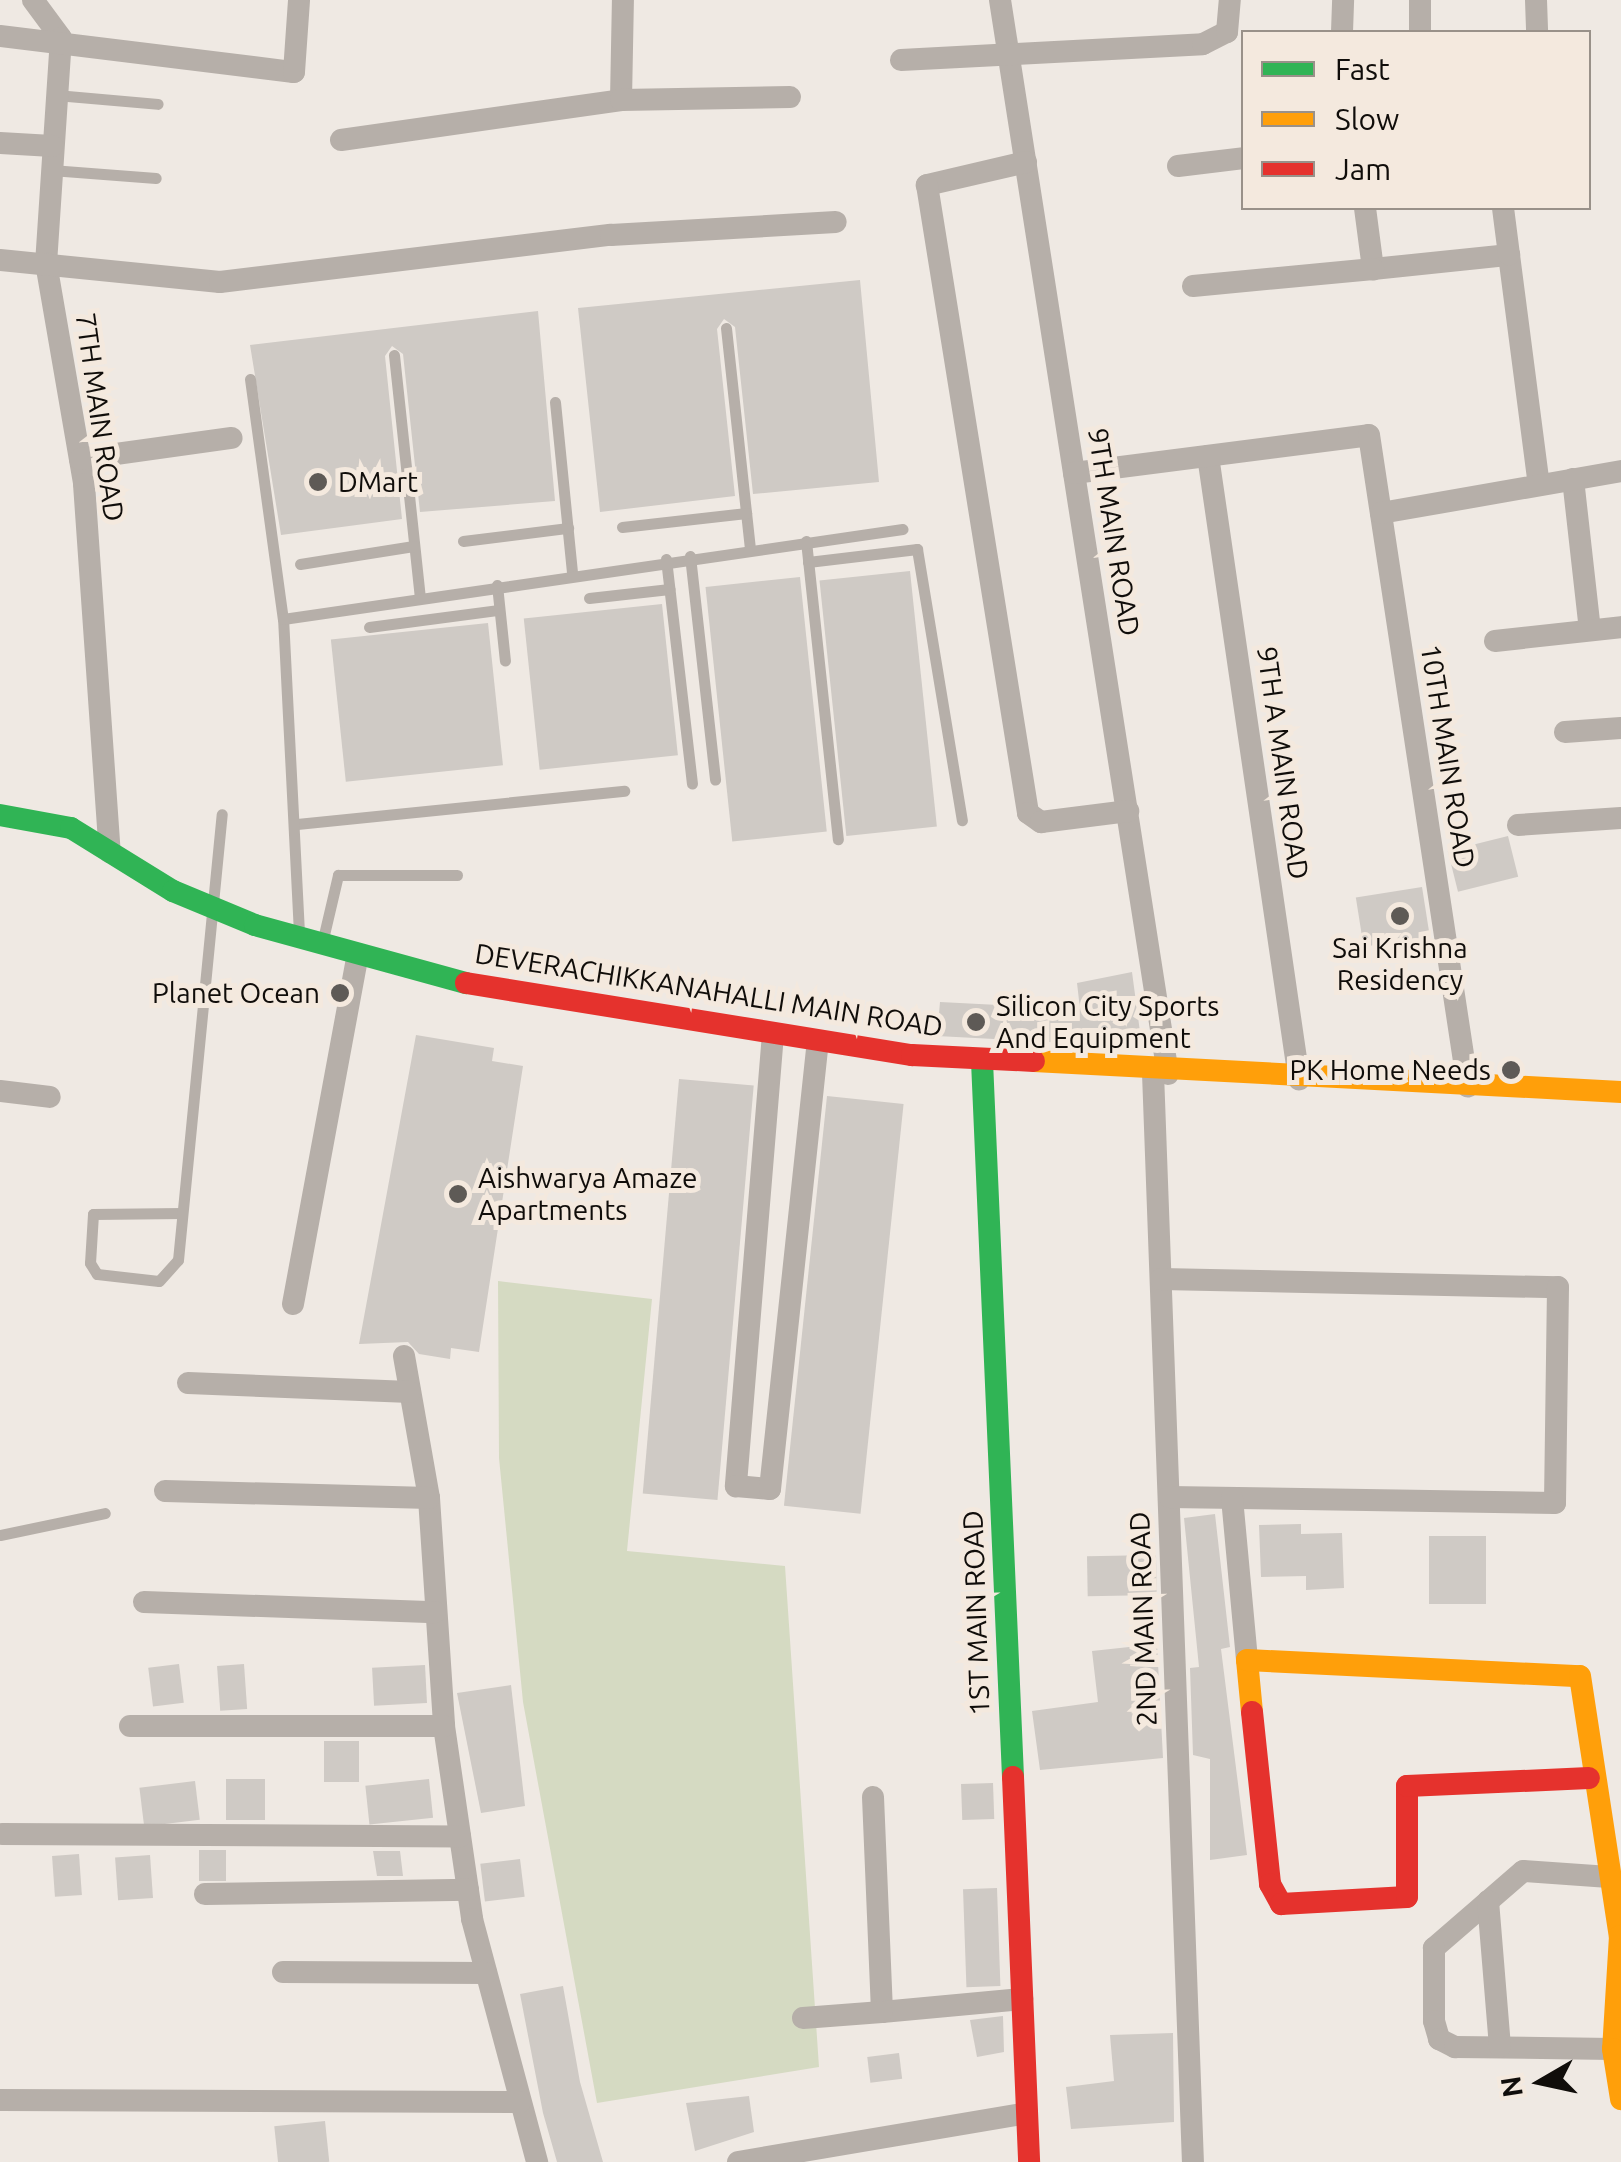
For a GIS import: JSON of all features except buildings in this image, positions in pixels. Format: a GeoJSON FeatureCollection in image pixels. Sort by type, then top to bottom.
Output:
{"type":"FeatureCollection","features":[{"type":"Feature","properties":{"kind":"street"},"geometry":{"type":"LineString","coordinates":[[33,0],[60,38]]}},
{"type":"Feature","properties":{"kind":"street"},"geometry":{"type":"LineString","coordinates":[[0,36],[60,38],[294,72],[299,0]]}},
{"type":"Feature","properties":{"kind":"street"},"geometry":{"type":"LineString","coordinates":[[621,100],[623,0]]}},
{"type":"Feature","properties":{"kind":"street","name":"9TH MAIN ROAD"},"geometry":{"type":"LineString","coordinates":[[1000,0],[1128,811],[1161,1074]]}},
{"type":"Feature","properties":{"kind":"street"},"geometry":{"type":"LineString","coordinates":[[901,60],[1008,50],[1203,44],[1227,32],[1230,0]]}},
{"type":"Feature","properties":{"kind":"street"},"geometry":{"type":"LineString","coordinates":[[1342,0],[1342,30]]}},
{"type":"Feature","properties":{"kind":"street"},"geometry":{"type":"LineString","coordinates":[[1420,0],[1420,30]]}},
{"type":"Feature","properties":{"kind":"street"},"geometry":{"type":"LineString","coordinates":[[1536,0],[1537,30]]}},
{"type":"Feature","properties":{"kind":"street","name":"7TH MAIN ROAD"},"geometry":{"type":"LineString","coordinates":[[60,38],[46,263],[80,459],[110,852]]}},
{"type":"Feature","properties":{"kind":"street"},"geometry":{"type":"LineString","coordinates":[[341,140],[621,100],[790,97]]}},
{"type":"Feature","properties":{"kind":"street"},"geometry":{"type":"LineString","coordinates":[[0,143],[52,146]]}},
{"type":"Feature","properties":{"kind":"street"},"geometry":{"type":"LineString","coordinates":[[1178,166],[1241,158]]}},
{"type":"Feature","properties":{"kind":"street"},"geometry":{"type":"LineString","coordinates":[[1026,162],[927,185],[1028,812],[1041,822],[1128,811]]}},
{"type":"Feature","properties":{"kind":"street"},"geometry":{"type":"LineString","coordinates":[[1366,210],[1373,269]]}},
{"type":"Feature","properties":{"kind":"street"},"geometry":{"type":"LineString","coordinates":[[1503,210],[1539,485]]}},
{"type":"Feature","properties":{"kind":"street"},"geometry":{"type":"LineString","coordinates":[[0,260],[220,282],[612,234],[836,222]]}},
{"type":"Feature","properties":{"kind":"street"},"geometry":{"type":"LineString","coordinates":[[1192,286],[1509,255]]}},
{"type":"Feature","properties":{"kind":"street","name":"10TH MAIN ROAD"},"geometry":{"type":"LineString","coordinates":[[1208,456],[1368,434],[1468,1087]]}},
{"type":"Feature","properties":{"kind":"street"},"geometry":{"type":"LineString","coordinates":[[80,459],[232,438]]}},
{"type":"Feature","properties":{"kind":"street"},"geometry":{"type":"LineString","coordinates":[[1074,473],[1208,456]]}},
{"type":"Feature","properties":{"kind":"street","name":"9TH A MAIN ROAD"},"geometry":{"type":"LineString","coordinates":[[1208,456],[1299,1079]]}},
{"type":"Feature","properties":{"kind":"street"},"geometry":{"type":"LineString","coordinates":[[1381,514],[1621,471]]}},
{"type":"Feature","properties":{"kind":"street"},"geometry":{"type":"LineString","coordinates":[[1573,479],[1590,630]]}},
{"type":"Feature","properties":{"kind":"street"},"geometry":{"type":"LineString","coordinates":[[1495,641],[1621,627]]}},
{"type":"Feature","properties":{"kind":"street"},"geometry":{"type":"LineString","coordinates":[[1565,732],[1621,728]]}},
{"type":"Feature","properties":{"kind":"street","name":"DEVERACHIKKANAHALLI MAIN ROAD"},"geometry":{"type":"LineString","coordinates":[[0,816],[71,828],[212,908],[358,954],[490,989],[818,1042],[982,1061],[1161,1074],[1621,1092]]}},
{"type":"Feature","properties":{"kind":"street"},"geometry":{"type":"LineString","coordinates":[[1518,825],[1621,818]]}},
{"type":"Feature","properties":{"kind":"street"},"geometry":{"type":"LineString","coordinates":[[293,1304],[358,954]]}},
{"type":"Feature","properties":{"kind":"street"},"geometry":{"type":"LineString","coordinates":[[774,1034],[736,1486],[770,1489],[818,1042]]}},
{"type":"Feature","properties":{"kind":"street","name":"1ST MAIN ROAD"},"geometry":{"type":"LineString","coordinates":[[982,1061],[1030,2162]]}},
{"type":"Feature","properties":{"kind":"street","name":"2ND MAIN ROAD"},"geometry":{"type":"LineString","coordinates":[[1161,1074],[1161,1279],[1194,2162]]}},
{"type":"Feature","properties":{"kind":"street"},"geometry":{"type":"LineString","coordinates":[[0,1091],[50,1097]]}},
{"type":"Feature","properties":{"kind":"street"},"geometry":{"type":"LineString","coordinates":[[1161,1279],[1558,1286],[1555,1503],[1169,1497]]}},
{"type":"Feature","properties":{"kind":"street"},"geometry":{"type":"LineString","coordinates":[[404,1356],[429,1498],[444,1726],[468,1890],[537,2162]]}},
{"type":"Feature","properties":{"kind":"street"},"geometry":{"type":"LineString","coordinates":[[188,1383],[410,1392]]}},
{"type":"Feature","properties":{"kind":"street"},"geometry":{"type":"LineString","coordinates":[[165,1490],[429,1498]]}},
{"type":"Feature","properties":{"kind":"street"},"geometry":{"type":"LineString","coordinates":[[1232,1498],[1270,1884],[1281,1904],[1407,1897],[1406,1786],[1588,1778]]}},
{"type":"Feature","properties":{"kind":"street"},"geometry":{"type":"LineString","coordinates":[[144,1602],[435,1612]]}},
{"type":"Feature","properties":{"kind":"street"},"geometry":{"type":"LineString","coordinates":[[1246,1660],[1570,1669],[1585,1690],[1588,1778],[1620,1936],[1613,2049],[1621,2100]]}},
{"type":"Feature","properties":{"kind":"street"},"geometry":{"type":"LineString","coordinates":[[130,1726],[444,1726]]}},
{"type":"Feature","properties":{"kind":"street"},"geometry":{"type":"LineString","coordinates":[[873,1797],[882,2012]]}},
{"type":"Feature","properties":{"kind":"street"},"geometry":{"type":"LineString","coordinates":[[2,1834],[460,1836]]}},
{"type":"Feature","properties":{"kind":"street"},"geometry":{"type":"LineString","coordinates":[[1609,1877],[1524,1871],[1434,1948],[1434,2021],[1439,2039],[1455,2047],[1613,2049]]}},
{"type":"Feature","properties":{"kind":"street"},"geometry":{"type":"LineString","coordinates":[[205,1894],[468,1890]]}},
{"type":"Feature","properties":{"kind":"street"},"geometry":{"type":"LineString","coordinates":[[1488,1901],[1500,2047]]}},
{"type":"Feature","properties":{"kind":"street"},"geometry":{"type":"LineString","coordinates":[[283,1972],[486,1973]]}},
{"type":"Feature","properties":{"kind":"street"},"geometry":{"type":"LineString","coordinates":[[803,2018],[1022,1999]]}},
{"type":"Feature","properties":{"kind":"street"},"geometry":{"type":"LineString","coordinates":[[0,2100],[520,2102]]}},
{"type":"Feature","properties":{"kind":"street"},"geometry":{"type":"LineString","coordinates":[[738,2162],[1028,2112]]}},
{"type":"Feature","properties":{"kind":"lane"},"geometry":{"type":"LineString","coordinates":[[56,95],[158,104]]}},
{"type":"Feature","properties":{"kind":"lane"},"geometry":{"type":"LineString","coordinates":[[51,170],[156,178]]}},
{"type":"Feature","properties":{"kind":"lane"},"geometry":{"type":"LineString","coordinates":[[726,328],[750,548]]}},
{"type":"Feature","properties":{"kind":"lane"},"geometry":{"type":"LineString","coordinates":[[394,354],[420,597]]}},
{"type":"Feature","properties":{"kind":"lane"},"geometry":{"type":"LineString","coordinates":[[250,379],[283,619],[297,824],[311,940]]}},
{"type":"Feature","properties":{"kind":"lane"},"geometry":{"type":"LineString","coordinates":[[555,402],[572,573]]}},
{"type":"Feature","properties":{"kind":"lane"},"geometry":{"type":"LineString","coordinates":[[622,527],[746,512]]}},
{"type":"Feature","properties":{"kind":"lane"},"geometry":{"type":"LineString","coordinates":[[463,542],[568,528]]}},
{"type":"Feature","properties":{"kind":"lane"},"geometry":{"type":"LineString","coordinates":[[283,619],[666,559],[903,529]]}},
{"type":"Feature","properties":{"kind":"lane"},"geometry":{"type":"LineString","coordinates":[[806,541],[838,839]]}},
{"type":"Feature","properties":{"kind":"lane"},"geometry":{"type":"LineString","coordinates":[[300,564],[414,546]]}},
{"type":"Feature","properties":{"kind":"lane"},"geometry":{"type":"LineString","coordinates":[[808,562],[917,549],[962,820]]}},
{"type":"Feature","properties":{"kind":"lane"},"geometry":{"type":"LineString","coordinates":[[690,556],[716,780]]}},
{"type":"Feature","properties":{"kind":"lane"},"geometry":{"type":"LineString","coordinates":[[666,559],[692,783]]}},
{"type":"Feature","properties":{"kind":"lane"},"geometry":{"type":"LineString","coordinates":[[497,585],[505,661]]}},
{"type":"Feature","properties":{"kind":"lane"},"geometry":{"type":"LineString","coordinates":[[589,598],[669,589]]}},
{"type":"Feature","properties":{"kind":"lane"},"geometry":{"type":"LineString","coordinates":[[369,627],[499,610]]}},
{"type":"Feature","properties":{"kind":"lane"},"geometry":{"type":"LineString","coordinates":[[297,824],[624,790]]}},
{"type":"Feature","properties":{"kind":"lane"},"geometry":{"type":"LineString","coordinates":[[182,1213],[93,1214],[90,1263],[97,1274],[170,1278],[182,1213],[222,814]]}},
{"type":"Feature","properties":{"kind":"lane"},"geometry":{"type":"LineString","coordinates":[[311,940],[338,874],[456,875]]}},
{"type":"Feature","properties":{"kind":"lane"},"geometry":{"type":"LineString","coordinates":[[0,1536],[105,1513]]}},
{"type":"Feature","properties":{"kind":"green space"},"geometry":{"type":"Polygon","coordinates":[[[498,1281],[652,1299],[627,1551],[785,1566],[819,2067],[597,2103],[523,1702],[499,1458],[498,1281]]]}},
{"type":"Feature","properties":{"kind":"traffic: fast"},"geometry":{"type":"LineString","coordinates":[[0,815],[71,828],[173,891],[255,925],[466,983]]}},
{"type":"Feature","properties":{"kind":"traffic: fast"},"geometry":{"type":"LineString","coordinates":[[982,1061],[1013,1777]]}},
{"type":"Feature","properties":{"kind":"traffic: slow"},"geometry":{"type":"LineString","coordinates":[[1034,1061],[1621,1092]]}},
{"type":"Feature","properties":{"kind":"traffic: slow"},"geometry":{"type":"LineString","coordinates":[[1252,1712],[1247,1660],[1580,1676],[1620,1936],[1613,2049],[1621,2099]]}},
{"type":"Feature","properties":{"kind":"traffic: jam"},"geometry":{"type":"LineString","coordinates":[[466,983],[912,1055],[1034,1061]]}},
{"type":"Feature","properties":{"kind":"traffic: jam"},"geometry":{"type":"LineString","coordinates":[[1252,1712],[1270,1884],[1281,1904],[1407,1897],[1407,1786],[1589,1778]]}},
{"type":"Feature","properties":{"kind":"traffic: jam"},"geometry":{"type":"LineString","coordinates":[[1013,1777],[1029,2162]]}},
{"type":"Feature","properties":{"kind":"place","name":"DMart"},"geometry":{"type":"Point","coordinates":[318,482]}},
{"type":"Feature","properties":{"kind":"place","name":"Sai Krishna Residency"},"geometry":{"type":"Point","coordinates":[1400,916]}},
{"type":"Feature","properties":{"kind":"place","name":"Planet Ocean"},"geometry":{"type":"Point","coordinates":[340,993]}},
{"type":"Feature","properties":{"kind":"place","name":"Silicon City Sports And Equipment"},"geometry":{"type":"Point","coordinates":[976,1022]}},
{"type":"Feature","properties":{"kind":"place","name":"PK Home Needs"},"geometry":{"type":"Point","coordinates":[1511,1070]}},
{"type":"Feature","properties":{"kind":"place","name":"Aishwarya Amaze Apartments"},"geometry":{"type":"Point","coordinates":[458,1194]}}]}
